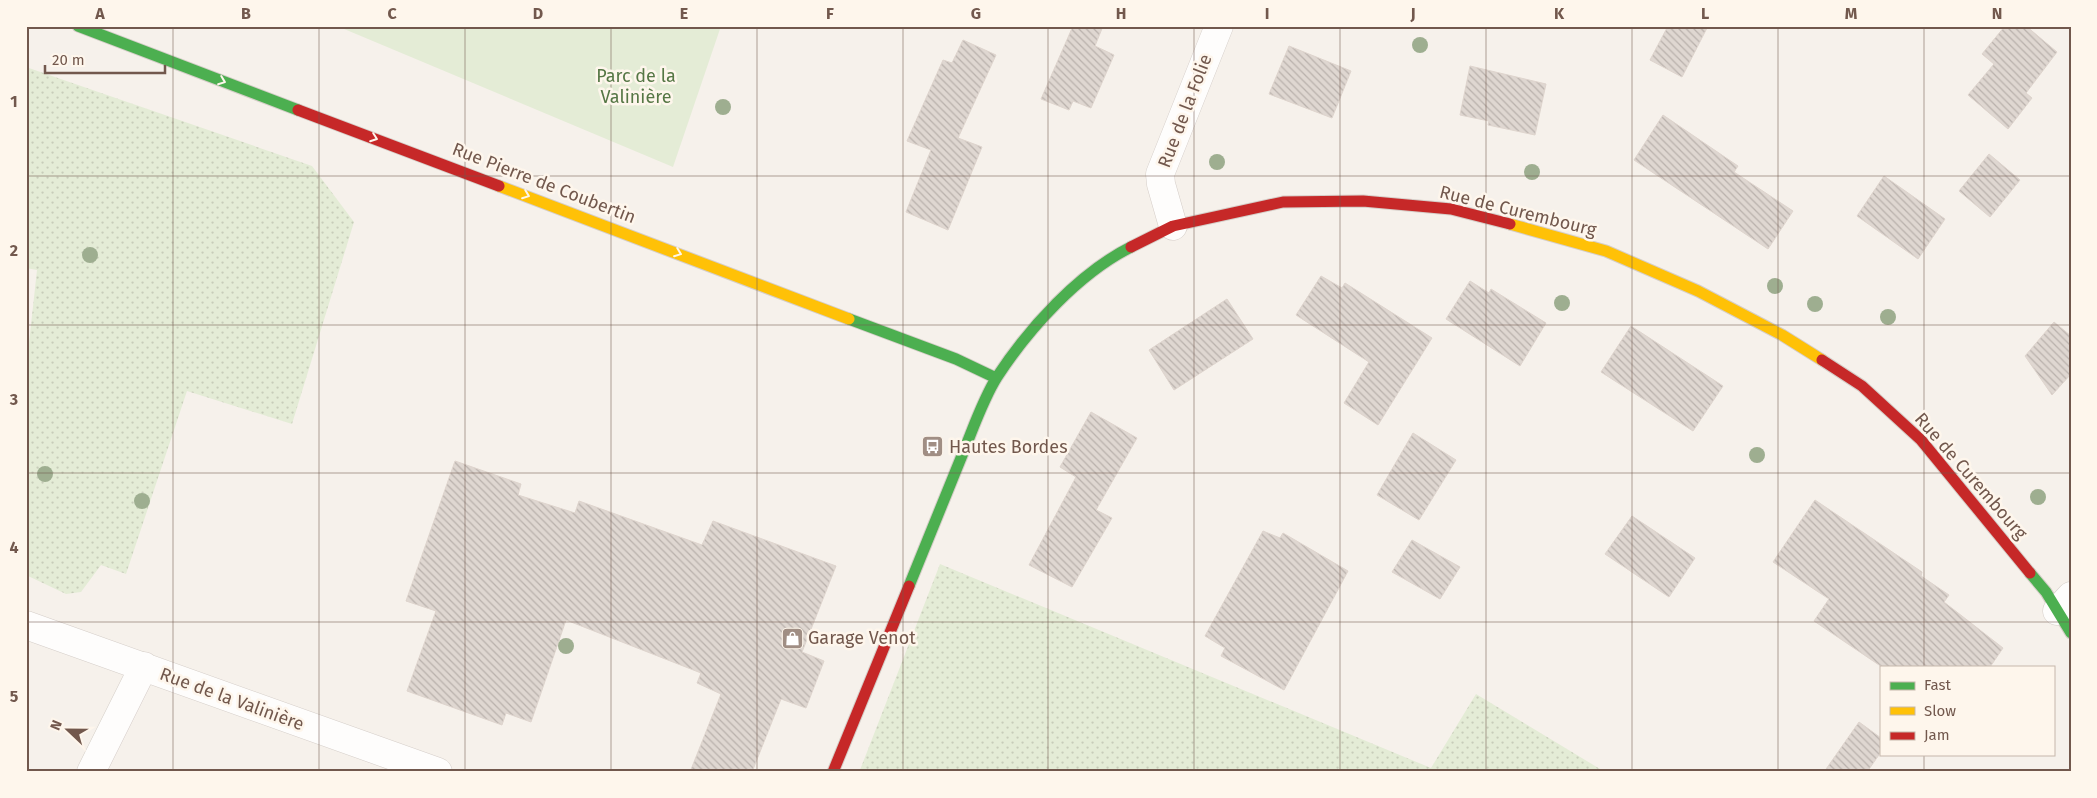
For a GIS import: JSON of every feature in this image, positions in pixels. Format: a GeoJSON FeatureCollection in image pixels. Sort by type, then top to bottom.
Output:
{"type":"FeatureCollection","features":[{"type":"Feature","properties":{"kind":"street","name":"Rue Pierre de Coubertin"},"geometry":{"type":"LineString","coordinates":[[78,26],[928,348],[996,378]]}},
{"type":"Feature","properties":{"kind":"street","name":"Rue de la Folie"},"geometry":{"type":"LineString","coordinates":[[1173,226],[1160,174],[1219,26]]}},
{"type":"Feature","properties":{"kind":"street","name":"Rue de Curembourg"},"geometry":{"type":"LineString","coordinates":[[833,772],[971,434],[996,378],[1036,326],[1077,283],[1111,257],[1173,226],[1283,202],[1363,201],[1451,209],[1531,229],[1606,251],[1698,291],[1774,331],[1862,386],[1921,440],[2046,592],[2066,613]]}},
{"type":"Feature","properties":{"kind":"street","name":"Rue de la Valinière"},"geometry":{"type":"LineString","coordinates":[[26,625],[438,772]]}},
{"type":"Feature","properties":{"kind":"street"},"geometry":{"type":"LineString","coordinates":[[91,772],[144,666]]}},
{"type":"Feature","properties":{"kind":"green space","name":"Parc de la Valinière"},"geometry":{"type":"Polygon","coordinates":[[[337,26],[721,26],[673,167],[337,26]]]}},
{"type":"Feature","properties":{"kind":"green space"},"geometry":{"type":"Polygon","coordinates":[[[26,67],[312,166],[354,222],[292,424],[187,391],[126,574],[101,565],[81,592],[66,594],[26,575],[26,343],[29,343],[37,270],[26,268],[26,67]]]}},
{"type":"Feature","properties":{"kind":"green space"},"geometry":{"type":"Polygon","coordinates":[[[940,564],[1431,768],[1476,694],[1605,772],[863,772],[860,770],[940,564]]]}},
{"type":"Feature","properties":{"kind":"building"},"geometry":{"type":"Polygon","coordinates":[[[1073,26],[1103,26],[1095,46],[1114,55],[1091,108],[1073,101],[1069,110],[1041,99],[1073,26]]]}},
{"type":"Feature","properties":{"kind":"building"},"geometry":{"type":"Polygon","coordinates":[[[1668,26],[1708,26],[1682,77],[1650,60],[1668,26]]]}},
{"type":"Feature","properties":{"kind":"building"},"geometry":{"type":"Polygon","coordinates":[[[2005,26],[2026,26],[2057,52],[2026,93],[2032,98],[2008,129],[1968,95],[1994,64],[1982,54],[2005,26]]]}},
{"type":"Feature","properties":{"kind":"building"},"geometry":{"type":"Polygon","coordinates":[[[963,40],[996,55],[958,138],[982,147],[948,230],[906,212],[931,150],[907,141],[943,60],[952,63],[963,40]]]}},
{"type":"Feature","properties":{"kind":"building"},"geometry":{"type":"Polygon","coordinates":[[[1289,46],[1351,71],[1332,118],[1269,94],[1289,46]]]}},
{"type":"Feature","properties":{"kind":"building"},"geometry":{"type":"Polygon","coordinates":[[[1470,66],[1546,84],[1535,135],[1488,125],[1489,121],[1460,115],[1470,66]]]}},
{"type":"Feature","properties":{"kind":"building"},"geometry":{"type":"Polygon","coordinates":[[[1663,115],[1738,166],[1734,172],[1793,211],[1768,249],[1634,160],[1663,115]]]}},
{"type":"Feature","properties":{"kind":"building"},"geometry":{"type":"Polygon","coordinates":[[[1989,154],[2020,180],[1990,217],[1959,191],[1989,154]]]}},
{"type":"Feature","properties":{"kind":"building"},"geometry":{"type":"Polygon","coordinates":[[[1884,176],[1945,219],[1918,259],[1857,216],[1884,176]]]}},
{"type":"Feature","properties":{"kind":"building"},"geometry":{"type":"Polygon","coordinates":[[[1321,276],[1342,288],[1345,283],[1432,338],[1378,425],[1344,403],[1369,362],[1296,315],[1321,276]]]}},
{"type":"Feature","properties":{"kind":"building"},"geometry":{"type":"Polygon","coordinates":[[[1470,281],[1489,293],[1491,289],[1546,323],[1520,366],[1446,319],[1470,281]]]}},
{"type":"Feature","properties":{"kind":"building"},"geometry":{"type":"Polygon","coordinates":[[[1227,299],[1253,339],[1174,390],[1149,350],[1227,299]]]}},
{"type":"Feature","properties":{"kind":"building"},"geometry":{"type":"Polygon","coordinates":[[[2054,322],[2071,336],[2071,374],[2052,395],[2025,356],[2054,322]]]}},
{"type":"Feature","properties":{"kind":"building"},"geometry":{"type":"Polygon","coordinates":[[[1631,326],[1723,386],[1693,431],[1601,372],[1631,326]]]}},
{"type":"Feature","properties":{"kind":"building"},"geometry":{"type":"Polygon","coordinates":[[[1091,412],[1137,438],[1096,510],[1112,518],[1072,587],[1029,565],[1076,477],[1060,467],[1091,412]]]}},
{"type":"Feature","properties":{"kind":"building"},"geometry":{"type":"Polygon","coordinates":[[[1413,433],[1456,460],[1419,520],[1377,495],[1413,433]]]}},
{"type":"Feature","properties":{"kind":"building"},"geometry":{"type":"Polygon","coordinates":[[[455,461],[521,484],[518,495],[575,513],[579,501],[702,545],[713,521],[836,566],[802,652],[824,661],[806,708],[781,699],[752,772],[690,772],[721,694],[697,683],[701,673],[566,620],[531,722],[506,713],[502,725],[407,691],[436,611],[406,601],[455,461]]]}},
{"type":"Feature","properties":{"kind":"building"},"geometry":{"type":"Polygon","coordinates":[[[1815,500],[1922,572],[1921,576],[1949,595],[1944,602],[2003,648],[1991,666],[1881,666],[1814,621],[1829,599],[1773,562],[1815,500]]]}},
{"type":"Feature","properties":{"kind":"building"},"geometry":{"type":"Polygon","coordinates":[[[1632,516],[1695,558],[1669,597],[1605,554],[1632,516]]]}},
{"type":"Feature","properties":{"kind":"building"},"geometry":{"type":"Polygon","coordinates":[[[1263,531],[1280,538],[1283,533],[1348,571],[1284,690],[1221,656],[1225,648],[1205,636],[1263,531]]]}},
{"type":"Feature","properties":{"kind":"building"},"geometry":{"type":"Polygon","coordinates":[[[1412,540],[1460,567],[1440,599],[1392,572],[1412,540]]]}},
{"type":"Feature","properties":{"kind":"building"},"geometry":{"type":"Polygon","coordinates":[[[1859,722],[1880,737],[1880,753],[1867,772],[1824,772],[1859,722]]]}},
{"type":"Feature","properties":{"kind":"traffic: fast"},"geometry":{"type":"LineString","coordinates":[[78,26],[298,110]]}},
{"type":"Feature","properties":{"kind":"traffic: fast"},"geometry":{"type":"LineString","coordinates":[[909,586],[978,414],[997,377],[1024,340],[1057,303],[1093,271],[1131,247]]}},
{"type":"Feature","properties":{"kind":"traffic: fast"},"geometry":{"type":"LineString","coordinates":[[849,319],[956,359],[996,378]]}},
{"type":"Feature","properties":{"kind":"traffic: fast"},"geometry":{"type":"LineString","coordinates":[[2030,573],[2046,592],[2071,633]]}},
{"type":"Feature","properties":{"kind":"traffic: slow"},"geometry":{"type":"LineString","coordinates":[[499,186],[849,319]]}},
{"type":"Feature","properties":{"kind":"traffic: slow"},"geometry":{"type":"LineString","coordinates":[[1510,224],[1606,251],[1698,291],[1782,335],[1822,360]]}},
{"type":"Feature","properties":{"kind":"traffic: jam"},"geometry":{"type":"LineString","coordinates":[[298,110],[499,186]]}},
{"type":"Feature","properties":{"kind":"traffic: jam"},"geometry":{"type":"LineString","coordinates":[[1131,247],[1173,226],[1283,202],[1363,201],[1451,209],[1510,224]]}},
{"type":"Feature","properties":{"kind":"traffic: jam"},"geometry":{"type":"LineString","coordinates":[[1822,360],[1862,386],[1921,440],[2030,573]]}},
{"type":"Feature","properties":{"kind":"traffic: jam"},"geometry":{"type":"LineString","coordinates":[[833,772],[909,586]]}},
{"type":"Feature","properties":{"kind":"place","name":"Hautes Bordes"},"geometry":{"type":"Point","coordinates":[933,447]}},
{"type":"Feature","properties":{"kind":"place","name":"Garage Venot"},"geometry":{"type":"Point","coordinates":[792,638]}}]}
